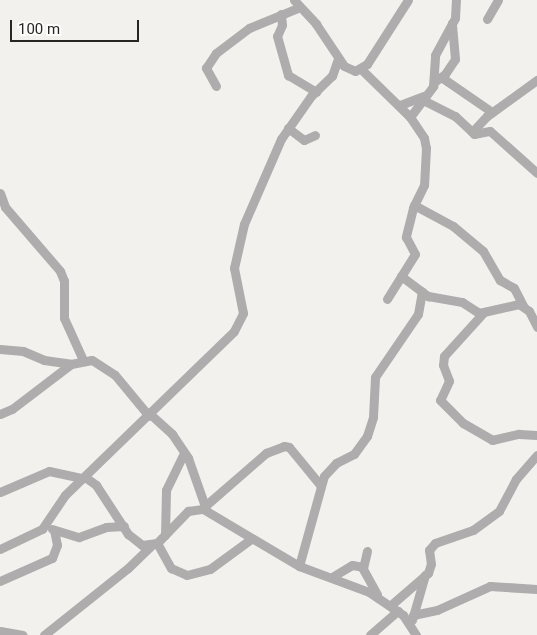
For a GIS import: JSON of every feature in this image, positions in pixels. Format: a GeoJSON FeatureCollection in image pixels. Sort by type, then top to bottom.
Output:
{"type":"FeatureCollection","features":[{"type":"Feature","properties":{"kind":"street"},"geometry":{"type":"LineString","coordinates":[[361,69],[408,0]]}},
{"type":"Feature","properties":{"kind":"street"},"geometry":{"type":"LineString","coordinates":[[438,79],[435,55],[452,23],[456,0]]}},
{"type":"Feature","properties":{"kind":"street"},"geometry":{"type":"LineString","coordinates":[[487,20],[498,0]]}},
{"type":"Feature","properties":{"kind":"street"},"geometry":{"type":"LineString","coordinates":[[216,86],[206,72],[208,60],[249,28],[281,14],[297,3],[316,24],[338,59],[350,70],[361,69],[400,105],[410,117],[424,138],[426,148],[424,185],[414,206],[406,237],[415,254],[387,299]]}},
{"type":"Feature","properties":{"kind":"street"},"geometry":{"type":"LineString","coordinates":[[281,14],[277,36],[288,75],[316,92]]}},
{"type":"Feature","properties":{"kind":"street"},"geometry":{"type":"LineString","coordinates":[[410,117],[438,79],[451,66],[457,51],[452,23]]}},
{"type":"Feature","properties":{"kind":"street"},"geometry":{"type":"LineString","coordinates":[[0,548],[50,527],[65,495],[225,343],[241,321],[243,313],[234,268],[238,247],[263,179],[288,128],[316,92],[332,76],[338,59]]}},
{"type":"Feature","properties":{"kind":"street"},"geometry":{"type":"LineString","coordinates":[[438,79],[492,112]]}},
{"type":"Feature","properties":{"kind":"street"},"geometry":{"type":"LineString","coordinates":[[472,132],[492,112],[537,80]]}},
{"type":"Feature","properties":{"kind":"street"},"geometry":{"type":"LineString","coordinates":[[400,105],[426,97]]}},
{"type":"Feature","properties":{"kind":"street"},"geometry":{"type":"LineString","coordinates":[[426,97],[455,116],[472,132],[479,134],[490,131],[537,173]]}},
{"type":"Feature","properties":{"kind":"street"},"geometry":{"type":"LineString","coordinates":[[288,128],[304,140],[315,135]]}},
{"type":"Feature","properties":{"kind":"street"},"geometry":{"type":"LineString","coordinates":[[0,193],[5,207],[60,271],[64,282],[64,318],[83,360]]}},
{"type":"Feature","properties":{"kind":"street"},"geometry":{"type":"LineString","coordinates":[[414,206],[453,226],[483,251],[500,280],[514,288],[537,327]]}},
{"type":"Feature","properties":{"kind":"street"},"geometry":{"type":"LineString","coordinates":[[401,276],[422,291],[462,302],[483,313]]}},
{"type":"Feature","properties":{"kind":"street"},"geometry":{"type":"LineString","coordinates":[[299,566],[321,486],[329,469],[354,454],[367,436],[373,417],[375,377],[418,314],[422,291]]}},
{"type":"Feature","properties":{"kind":"street"},"geometry":{"type":"LineString","coordinates":[[537,306],[525,308],[512,304],[483,313],[444,356],[443,366],[449,381],[440,400],[463,423],[492,440],[519,434],[537,435]]}},
{"type":"Feature","properties":{"kind":"street"},"geometry":{"type":"LineString","coordinates":[[0,349],[23,351],[44,360],[71,364]]}},
{"type":"Feature","properties":{"kind":"street"},"geometry":{"type":"LineString","coordinates":[[0,414],[12,409],[71,364],[83,360],[101,364],[115,375],[150,415],[172,434],[184,453],[205,508],[251,539],[299,566],[332,577],[380,598],[398,611],[416,635]]}},
{"type":"Feature","properties":{"kind":"street"},"geometry":{"type":"LineString","coordinates":[[44,635],[128,568],[165,535],[188,511],[205,508],[266,453],[284,446],[289,448],[321,486]]}},
{"type":"Feature","properties":{"kind":"street"},"geometry":{"type":"LineString","coordinates":[[165,535],[166,490],[184,453]]}},
{"type":"Feature","properties":{"kind":"street"},"geometry":{"type":"LineString","coordinates":[[390,605],[425,575],[430,568],[432,546],[440,540],[473,530],[499,511],[516,479],[537,455]]}},
{"type":"Feature","properties":{"kind":"street"},"geometry":{"type":"LineString","coordinates":[[0,492],[48,472],[84,478],[96,485],[136,541],[155,544],[171,568],[187,576],[210,569],[251,539]]}},
{"type":"Feature","properties":{"kind":"street"},"geometry":{"type":"LineString","coordinates":[[50,527],[79,537],[106,527],[124,526]]}},
{"type":"Feature","properties":{"kind":"street"},"geometry":{"type":"LineString","coordinates":[[0,581],[52,558],[57,545],[50,527]]}},
{"type":"Feature","properties":{"kind":"street"},"geometry":{"type":"LineString","coordinates":[[368,552],[363,567],[366,578],[380,598]]}},
{"type":"Feature","properties":{"kind":"street"},"geometry":{"type":"LineString","coordinates":[[332,577],[352,565],[363,567]]}},
{"type":"Feature","properties":{"kind":"street"},"geometry":{"type":"LineString","coordinates":[[410,626],[425,575]]}},
{"type":"Feature","properties":{"kind":"street"},"geometry":{"type":"LineString","coordinates":[[413,615],[437,610],[490,586],[537,589]]}},
{"type":"Feature","properties":{"kind":"street"},"geometry":{"type":"LineString","coordinates":[[370,635],[398,611]]}},
{"type":"Feature","properties":{"kind":"street"},"geometry":{"type":"LineString","coordinates":[[0,631],[23,635]]}}]}
